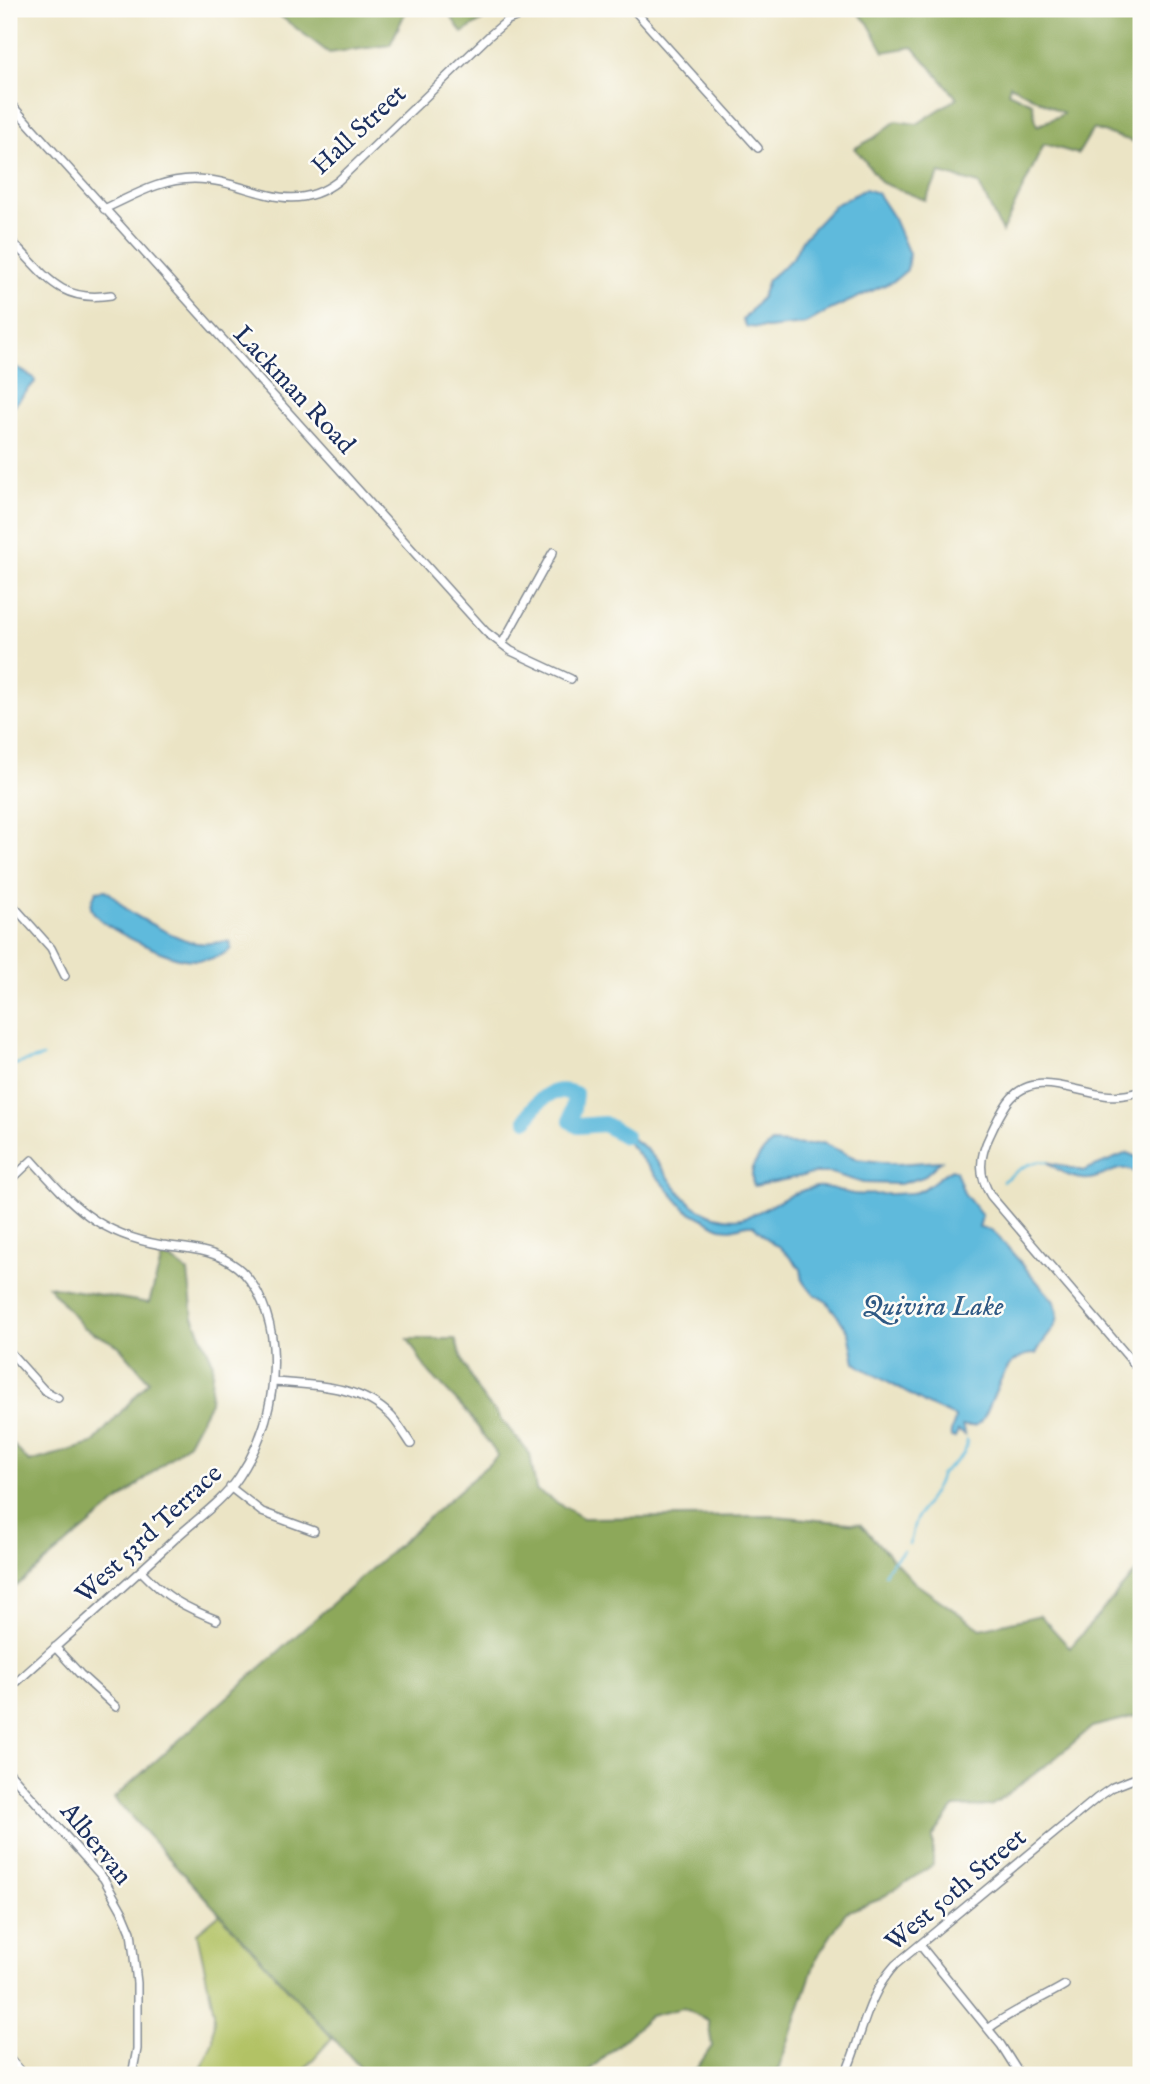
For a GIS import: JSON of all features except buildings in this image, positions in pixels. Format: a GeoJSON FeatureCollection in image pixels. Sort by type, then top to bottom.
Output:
{"type":"FeatureCollection","features":[{"type":"Feature","properties":{"kind":"main road"},"geometry":{"type":"LineString","coordinates":[[9,2060],[22,2075]]}},
{"type":"Feature","properties":{"kind":"street","name":"Hall Street"},"geometry":{"type":"LineString","coordinates":[[104,209],[148,187],[172,180],[211,180],[284,198],[313,196],[338,181],[489,36],[508,20],[535,9]]}},
{"type":"Feature","properties":{"kind":"street"},"geometry":{"type":"LineString","coordinates":[[633,9],[758,148]]}},
{"type":"Feature","properties":{"kind":"street","name":"Lackman Road"},"geometry":{"type":"LineString","coordinates":[[9,102],[478,623],[511,651],[571,679]]}},
{"type":"Feature","properties":{"kind":"street"},"geometry":{"type":"LineString","coordinates":[[9,239],[44,277],[60,289],[80,296],[97,298],[111,295]]}},
{"type":"Feature","properties":{"kind":"street"},"geometry":{"type":"LineString","coordinates":[[502,644],[553,552]]}},
{"type":"Feature","properties":{"kind":"street"},"geometry":{"type":"LineString","coordinates":[[9,901],[51,948],[65,976]]}},
{"type":"Feature","properties":{"kind":"street"},"geometry":{"type":"LineString","coordinates":[[9,917],[17,910]]}},
{"type":"Feature","properties":{"kind":"street"},"geometry":{"type":"LineString","coordinates":[[1141,1091],[1122,1096],[1105,1095],[1047,1083],[1021,1090],[1009,1100],[998,1120],[982,1156],[981,1167],[985,1187],[1000,1207],[1141,1372]]}},
{"type":"Feature","properties":{"kind":"street","name":"West 53rd Terrace"},"geometry":{"type":"LineString","coordinates":[[9,1182],[32,1160],[62,1195],[92,1221],[135,1239],[215,1253],[237,1267],[258,1293],[272,1333],[274,1382],[271,1407],[257,1444],[239,1479],[9,1689]]}},
{"type":"Feature","properties":{"kind":"street"},"geometry":{"type":"LineString","coordinates":[[9,1351],[44,1390],[58,1398]]}},
{"type":"Feature","properties":{"kind":"street"},"geometry":{"type":"LineString","coordinates":[[274,1382],[342,1389],[368,1399],[391,1417],[411,1444]]}},
{"type":"Feature","properties":{"kind":"street"},"geometry":{"type":"LineString","coordinates":[[230,1488],[262,1512],[314,1531]]}},
{"type":"Feature","properties":{"kind":"street"},"geometry":{"type":"LineString","coordinates":[[141,1571],[166,1595],[217,1620]]}},
{"type":"Feature","properties":{"kind":"street"},"geometry":{"type":"LineString","coordinates":[[55,1647],[116,1707]]}},
{"type":"Feature","properties":{"kind":"street","name":"Albervan"},"geometry":{"type":"LineString","coordinates":[[9,1772],[104,1880],[131,1932],[137,1983],[137,2049],[132,2075]]}},
{"type":"Feature","properties":{"kind":"street","name":"West 50th Street"},"geometry":{"type":"LineString","coordinates":[[845,2075],[876,1989],[895,1965],[1097,1798],[1113,1787],[1141,1776]]}},
{"type":"Feature","properties":{"kind":"street"},"geometry":{"type":"LineString","coordinates":[[920,1945],[1008,2054],[1020,2075]]}},
{"type":"Feature","properties":{"kind":"street"},"geometry":{"type":"LineString","coordinates":[[988,2029],[1024,2005],[1065,1985]]}},
{"type":"Feature","properties":{"kind":"green space"},"geometry":{"type":"Polygon","coordinates":[[[271,9],[424,9],[406,11],[390,45],[329,53],[271,9]]]}},
{"type":"Feature","properties":{"kind":"green space"},"geometry":{"type":"Polygon","coordinates":[[[446,9],[500,9],[462,33],[446,9]]]}},
{"type":"Feature","properties":{"kind":"green space"},"geometry":{"type":"Polygon","coordinates":[[[854,9],[1141,9],[1141,144],[1093,129],[1078,154],[1044,144],[1002,232],[979,184],[940,173],[925,200],[882,183],[855,148],[896,121],[917,124],[957,98],[913,47],[884,52],[868,23],[854,9]],[[1010,85],[1008,92],[1032,103],[1037,126],[1063,113],[1010,85]]]}},
{"type":"Feature","properties":{"kind":"green space"},"geometry":{"type":"Polygon","coordinates":[[[162,1257],[171,1259],[188,1272],[193,1317],[213,1362],[210,1402],[188,1443],[9,1592],[9,1440],[29,1462],[92,1444],[149,1381],[119,1346],[83,1327],[48,1286],[149,1303],[162,1257]]]}},
{"type":"Feature","properties":{"kind":"green space"},"geometry":{"type":"Polygon","coordinates":[[[408,1339],[455,1339],[479,1393],[530,1454],[536,1490],[583,1518],[776,1516],[860,1524],[915,1583],[981,1629],[1040,1615],[1070,1648],[1141,1566],[1141,1715],[1092,1727],[991,1806],[954,1807],[933,1837],[933,1865],[878,1900],[846,1912],[817,1957],[779,2068],[774,2075],[692,2075],[712,2046],[708,2020],[683,2008],[650,2016],[584,2075],[367,2075],[114,1798],[498,1456],[467,1412],[426,1369],[408,1339]]]}},
{"type":"Feature","properties":{"kind":"green space"},"geometry":{"type":"Polygon","coordinates":[[[220,1914],[332,2038],[299,2075],[199,2075],[213,2040],[214,2012],[197,1933],[220,1914]]]}},
{"type":"Feature","properties":{"kind":"water"},"geometry":{"type":"Polygon","coordinates":[[[865,189],[877,193],[894,219],[909,254],[907,270],[894,281],[805,324],[747,327],[743,320],[762,297],[768,280],[793,258],[802,240],[835,205],[865,189]]]}},
{"type":"Feature","properties":{"kind":"water"},"geometry":{"type":"Polygon","coordinates":[[[9,363],[34,378],[35,382],[9,411],[9,363]]]}},
{"type":"Feature","properties":{"kind":"water"},"geometry":{"type":"Polygon","coordinates":[[[106,890],[127,910],[169,933],[197,943],[230,942],[231,949],[213,958],[193,960],[182,959],[144,945],[116,930],[95,914],[91,907],[96,891],[106,890]]]}},
{"type":"Feature","properties":{"kind":"water","name":"Quivira Lake"},"geometry":{"type":"Polygon","coordinates":[[[625,1136],[648,1151],[690,1202],[718,1217],[733,1219],[760,1211],[800,1191],[816,1187],[858,1194],[917,1192],[952,1169],[956,1171],[964,1193],[982,1216],[979,1228],[991,1230],[997,1235],[1053,1300],[1058,1316],[1056,1323],[1036,1354],[1014,1361],[1007,1369],[981,1422],[975,1426],[962,1426],[965,1435],[958,1431],[955,1438],[951,1437],[955,1417],[930,1406],[855,1362],[849,1333],[827,1302],[814,1294],[803,1282],[801,1269],[779,1246],[773,1244],[753,1225],[720,1228],[685,1209],[628,1143],[625,1136]]]}},
{"type":"Feature","properties":{"kind":"water"},"geometry":{"type":"Polygon","coordinates":[[[772,1143],[823,1143],[857,1159],[897,1164],[941,1161],[923,1177],[900,1184],[863,1183],[831,1173],[817,1173],[754,1186],[753,1168],[772,1143]]]}},
{"type":"Feature","properties":{"kind":"water"},"geometry":{"type":"Polygon","coordinates":[[[1127,1153],[1141,1159],[1141,1176],[1122,1169],[1094,1178],[1081,1179],[1063,1173],[1047,1162],[1083,1171],[1127,1153]]]}},
{"type":"Feature","properties":{"kind":"waterway"},"geometry":{"type":"LineString","coordinates":[[9,1066],[43,1057]]}},
{"type":"Feature","properties":{"kind":"waterway"},"geometry":{"type":"LineString","coordinates":[[527,1119],[535,1106],[546,1096],[559,1091],[567,1092],[575,1094],[571,1121],[578,1126],[604,1124],[625,1136]]}},
{"type":"Feature","properties":{"kind":"waterway"},"geometry":{"type":"LineString","coordinates":[[1003,1181],[1029,1164],[1047,1162]]}},
{"type":"Feature","properties":{"kind":"waterway"},"geometry":{"type":"LineString","coordinates":[[909,1544],[915,1522],[936,1488],[940,1476],[962,1456],[967,1440]]}},
{"type":"Feature","properties":{"kind":"waterway"},"geometry":{"type":"LineString","coordinates":[[885,1574],[903,1551]]}}]}
